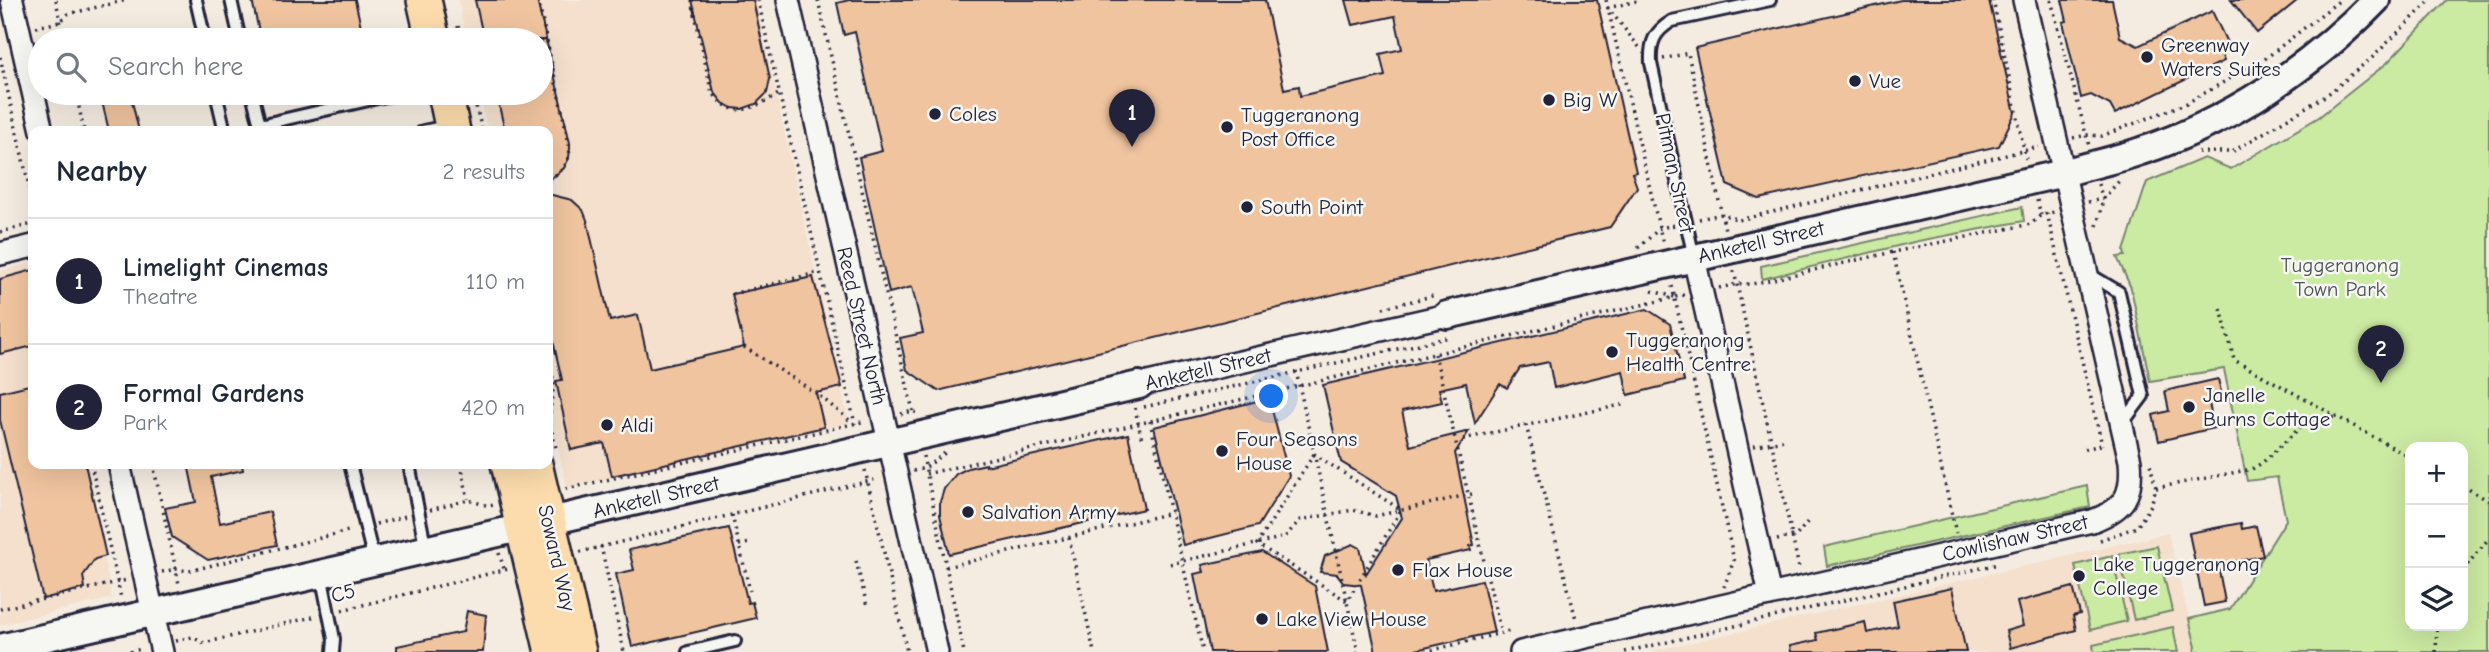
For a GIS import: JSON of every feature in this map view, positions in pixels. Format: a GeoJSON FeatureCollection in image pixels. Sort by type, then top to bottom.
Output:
{"type":"FeatureCollection","features":[{"type":"Feature","properties":{"kind":"main road"},"geometry":{"type":"LineString","coordinates":[[405,0],[411,28]]}},
{"type":"Feature","properties":{"kind":"main road"},"geometry":{"type":"LineString","coordinates":[[424,0],[430,28]]}},
{"type":"Feature","properties":{"kind":"main road"},"geometry":{"type":"LineString","coordinates":[[432,105],[444,126]]}},
{"type":"Feature","properties":{"kind":"main road"},"geometry":{"type":"LineString","coordinates":[[445,105],[446,126]]}},
{"type":"Feature","properties":{"kind":"main road","name":"Soward Way"},"geometry":{"type":"LineString","coordinates":[[510,469],[536,524],[579,652]]}},
{"type":"Feature","properties":{"kind":"main road","name":"Soward Way"},"geometry":{"type":"LineString","coordinates":[[550,469],[536,524],[552,652]]}},
{"type":"Feature","properties":{"kind":"street"},"geometry":{"type":"LineString","coordinates":[[12,0],[28,58]]}},
{"type":"Feature","properties":{"kind":"street","name":"Reed Street North"},"geometry":{"type":"LineString","coordinates":[[788,0],[937,652]]}},
{"type":"Feature","properties":{"kind":"street","name":"Cowlishaw Street"},"geometry":{"type":"LineString","coordinates":[[1521,652],[2092,521],[2110,514],[2121,505],[2128,494],[2131,479],[2122,425],[2024,0]]}},
{"type":"Feature","properties":{"kind":"street","name":"Anketell Street"},"geometry":{"type":"LineString","coordinates":[[0,648],[889,443],[1137,398],[1291,350],[1451,325],[1694,258],[2064,173],[2141,151],[2235,109],[2322,52],[2376,0]]}},
{"type":"Feature","properties":{"kind":"street"},"geometry":{"type":"LineString","coordinates":[[39,105],[41,126]]}},
{"type":"Feature","properties":{"kind":"street"},"geometry":{"type":"LineString","coordinates":[[0,254],[28,247]]}},
{"type":"Feature","properties":{"kind":"street","name":"Pitman Street"},"geometry":{"type":"LineString","coordinates":[[1694,258],[1770,595]]}},
{"type":"Feature","properties":{"kind":"street"},"geometry":{"type":"LineString","coordinates":[[120,469],[162,652]]}},
{"type":"Feature","properties":{"kind":"lane"},"geometry":{"type":"LineString","coordinates":[[197,0],[203,28]]}},
{"type":"Feature","properties":{"kind":"lane"},"geometry":{"type":"LineString","coordinates":[[231,0],[237,28]]}},
{"type":"Feature","properties":{"kind":"lane","name":"Pitman Street"},"geometry":{"type":"LineString","coordinates":[[1694,258],[1651,63],[1650,46],[1658,29],[1672,21],[1770,0]]}},
{"type":"Feature","properties":{"kind":"lane"},"geometry":{"type":"LineString","coordinates":[[219,105],[223,123]]}},
{"type":"Feature","properties":{"kind":"lane"},"geometry":{"type":"LineString","coordinates":[[255,105],[260,125],[347,105]]}},
{"type":"Feature","properties":{"kind":"lane"},"geometry":{"type":"LineString","coordinates":[[351,469],[374,561]]}},
{"type":"Feature","properties":{"kind":"lane"},"geometry":{"type":"LineString","coordinates":[[410,469],[426,550]]}},
{"type":"Feature","properties":{"kind":"lane"},"geometry":{"type":"LineString","coordinates":[[321,574],[334,639],[333,652]]}},
{"type":"Feature","properties":{"kind":"lane"},"geometry":{"type":"LineString","coordinates":[[688,652],[735,641]]}},
{"type":"Feature","properties":{"kind":"path"},"geometry":{"type":"LineString","coordinates":[[55,0],[61,28]]}},
{"type":"Feature","properties":{"kind":"path"},"geometry":{"type":"LineString","coordinates":[[60,22],[68,14],[127,0]]}},
{"type":"Feature","properties":{"kind":"path"},"geometry":{"type":"LineString","coordinates":[[538,0],[544,28]]}},
{"type":"Feature","properties":{"kind":"path"},"geometry":{"type":"LineString","coordinates":[[692,0],[711,90],[718,101],[729,109],[741,110],[755,107],[780,93]]}},
{"type":"Feature","properties":{"kind":"path"},"geometry":{"type":"LineString","coordinates":[[758,0],[855,424]]}},
{"type":"Feature","properties":{"kind":"path"},"geometry":{"type":"LineString","coordinates":[[818,0],[913,411]]}},
{"type":"Feature","properties":{"kind":"path"},"geometry":{"type":"LineString","coordinates":[[1606,0],[1660,228]]}},
{"type":"Feature","properties":{"kind":"path"},"geometry":{"type":"LineString","coordinates":[[1608,8],[1641,0]]}},
{"type":"Feature","properties":{"kind":"path"},"geometry":{"type":"LineString","coordinates":[[1688,53],[1722,214],[1739,220],[2024,151],[1993,0]]}},
{"type":"Feature","properties":{"kind":"path"},"geometry":{"type":"LineString","coordinates":[[2051,0],[2087,135],[2102,136],[2187,103],[2266,58],[2340,0]]}},
{"type":"Feature","properties":{"kind":"path"},"geometry":{"type":"LineString","coordinates":[[0,57],[28,182]]}},
{"type":"Feature","properties":{"kind":"path"},"geometry":{"type":"LineString","coordinates":[[553,69],[570,148],[564,167],[553,175]]}},
{"type":"Feature","properties":{"kind":"path"},"geometry":{"type":"LineString","coordinates":[[79,105],[83,126]]}},
{"type":"Feature","properties":{"kind":"path"},"geometry":{"type":"LineString","coordinates":[[449,126],[464,105]]}},
{"type":"Feature","properties":{"kind":"path"},"geometry":{"type":"LineString","coordinates":[[2047,213],[2102,445]]}},
{"type":"Feature","properties":{"kind":"path"},"geometry":{"type":"LineString","coordinates":[[1803,587],[1737,284],[1752,284],[2031,224],[2041,215]]}},
{"type":"Feature","properties":{"kind":"path"},"geometry":{"type":"LineString","coordinates":[[0,232],[28,225]]}},
{"type":"Feature","properties":{"kind":"path"},"geometry":{"type":"LineString","coordinates":[[1893,252],[1960,551]]}},
{"type":"Feature","properties":{"kind":"path"},"geometry":{"type":"LineString","coordinates":[[732,294],[820,272]]}},
{"type":"Feature","properties":{"kind":"path"},"geometry":{"type":"LineString","coordinates":[[1652,291],[1675,297]]}},
{"type":"Feature","properties":{"kind":"path"},"geometry":{"type":"LineString","coordinates":[[926,474],[1675,297]]}},
{"type":"Feature","properties":{"kind":"path"},"geometry":{"type":"LineString","coordinates":[[1675,297],[1734,560],[1723,584]]}},
{"type":"Feature","properties":{"kind":"path"},"geometry":{"type":"LineString","coordinates":[[2221,309],[2234,360],[2405,454]]}},
{"type":"Feature","properties":{"kind":"path"},"geometry":{"type":"LineString","coordinates":[[1137,398],[1296,373],[1451,325]]}},
{"type":"Feature","properties":{"kind":"path"},"geometry":{"type":"LineString","coordinates":[[744,347],[816,393],[855,424]]}},
{"type":"Feature","properties":{"kind":"path"},"geometry":{"type":"LineString","coordinates":[[1291,350],[1358,652]]}},
{"type":"Feature","properties":{"kind":"path"},"geometry":{"type":"LineString","coordinates":[[1436,354],[1501,633]]}},
{"type":"Feature","properties":{"kind":"path"},"geometry":{"type":"LineString","coordinates":[[1463,439],[1626,404]]}},
{"type":"Feature","properties":{"kind":"path"},"geometry":{"type":"LineString","coordinates":[[2100,540],[2137,527],[2151,505],[2156,488],[2252,469],[2306,422],[2338,417]]}},
{"type":"Feature","properties":{"kind":"path"},"geometry":{"type":"LineString","coordinates":[[1150,421],[1203,652]]}},
{"type":"Feature","properties":{"kind":"path"},"geometry":{"type":"LineString","coordinates":[[553,468],[565,489],[855,424]]}},
{"type":"Feature","properties":{"kind":"path"},"geometry":{"type":"LineString","coordinates":[[1526,425],[1581,638]]}},
{"type":"Feature","properties":{"kind":"path"},"geometry":{"type":"LineString","coordinates":[[956,451],[943,454],[925,468],[964,652]]}},
{"type":"Feature","properties":{"kind":"path"},"geometry":{"type":"LineString","coordinates":[[1314,454],[1401,510]]}},
{"type":"Feature","properties":{"kind":"path"},"geometry":{"type":"LineString","coordinates":[[1257,544],[1314,454]]}},
{"type":"Feature","properties":{"kind":"path"},"geometry":{"type":"LineString","coordinates":[[0,609],[118,583],[92,469]]}},
{"type":"Feature","properties":{"kind":"path"},"geometry":{"type":"LineString","coordinates":[[154,469],[175,569],[189,571],[468,500],[489,506]]}},
{"type":"Feature","properties":{"kind":"path"},"geometry":{"type":"LineString","coordinates":[[462,469],[468,500]]}},
{"type":"Feature","properties":{"kind":"path"},"geometry":{"type":"LineString","coordinates":[[579,552],[867,481],[907,652]]}},
{"type":"Feature","properties":{"kind":"path"},"geometry":{"type":"LineString","coordinates":[[2468,489],[2489,501]]}},
{"type":"Feature","properties":{"kind":"path"},"geometry":{"type":"LineString","coordinates":[[1170,564],[1285,537],[1300,520],[1353,510],[1376,516],[1476,493]]}},
{"type":"Feature","properties":{"kind":"path"},"geometry":{"type":"LineString","coordinates":[[1347,601],[1401,510]]}},
{"type":"Feature","properties":{"kind":"path"},"geometry":{"type":"LineString","coordinates":[[946,567],[1171,513]]}},
{"type":"Feature","properties":{"kind":"path"},"geometry":{"type":"LineString","coordinates":[[732,515],[750,590]]}},
{"type":"Feature","properties":{"kind":"path"},"geometry":{"type":"LineString","coordinates":[[1069,537],[1094,652]]}},
{"type":"Feature","properties":{"kind":"path"},"geometry":{"type":"LineString","coordinates":[[2465,568],[2489,538]]}},
{"type":"Feature","properties":{"kind":"path"},"geometry":{"type":"LineString","coordinates":[[739,545],[750,543]]}},
{"type":"Feature","properties":{"kind":"path"},"geometry":{"type":"LineString","coordinates":[[1257,544],[1347,601]]}},
{"type":"Feature","properties":{"kind":"path"},"geometry":{"type":"LineString","coordinates":[[601,547],[624,652]]}},
{"type":"Feature","properties":{"kind":"path"},"geometry":{"type":"LineString","coordinates":[[856,561],[867,606]]}},
{"type":"Feature","properties":{"kind":"path"},"geometry":{"type":"LineString","coordinates":[[1625,652],[2007,562]]}},
{"type":"Feature","properties":{"kind":"path","name":"C5"},"geometry":{"type":"LineString","coordinates":[[204,643],[503,570]]}},
{"type":"Feature","properties":{"kind":"path"},"geometry":{"type":"LineString","coordinates":[[1425,652],[1508,631]]}},
{"type":"Feature","properties":{"kind":"path"},"geometry":{"type":"LineString","coordinates":[[2436,652],[2437,631]]}},
{"type":"Feature","properties":{"kind":"path"},"geometry":{"type":"LineString","coordinates":[[192,637],[204,643],[205,652]]}},
{"type":"Feature","properties":{"kind":"shaded area"},"geometry":{"type":"Polygon","coordinates":[[[458,0],[755,0],[849,423],[567,488],[553,424],[553,126],[487,126],[482,105],[553,105],[553,28],[464,28],[458,0]]]}},
{"type":"Feature","properties":{"kind":"shaded area"},"geometry":{"type":"Polygon","coordinates":[[[28,264],[28,469],[85,469],[112,598],[0,625],[0,271],[28,264]]]}},
{"type":"Feature","properties":{"kind":"shaded area","name":"Lake Tuggeranong College"},"geometry":{"type":"Polygon","coordinates":[[[2168,533],[2196,647],[2194,652],[1649,652],[2168,533]]]}},
{"type":"Feature","properties":{"kind":"green space","name":"Tuggeranong Town Park"},"geometry":{"type":"Polygon","coordinates":[[[2447,0],[2489,0],[2489,652],[2194,652],[2196,647],[2189,619],[2230,609],[2286,520],[2277,477],[2247,481],[2224,369],[2150,381],[2131,288],[2117,257],[2125,256],[2124,251],[2147,182],[2204,158],[2231,169],[2319,117],[2387,63],[2447,0]]]}},
{"type":"Feature","properties":{"kind":"green space"},"geometry":{"type":"Polygon","coordinates":[[[2022,207],[2024,221],[1918,241],[1762,279],[1761,266],[2022,207]]]}},
{"type":"Feature","properties":{"kind":"green space"},"geometry":{"type":"Polygon","coordinates":[[[2087,486],[2090,507],[1827,566],[1824,547],[2087,486]]]}},
{"type":"Feature","properties":{"kind":"green space"},"geometry":{"type":"Polygon","coordinates":[[[2157,546],[2172,611],[2134,620],[2119,554],[2157,546]]]}},
{"type":"Feature","properties":{"kind":"green space"},"geometry":{"type":"Polygon","coordinates":[[[2112,556],[2127,621],[2090,630],[2075,565],[2112,556]]]}},
{"type":"Feature","properties":{"kind":"green space"},"geometry":{"type":"Polygon","coordinates":[[[2173,627],[2178,652],[2094,652],[2093,645],[2173,627]]]}},
{"type":"Feature","properties":{"kind":"building"},"geometry":{"type":"Polygon","coordinates":[[[252,0],[355,0],[361,28],[258,28],[252,0]]]}},
{"type":"Feature","properties":{"kind":"building"},"geometry":{"type":"Polygon","coordinates":[[[475,0],[537,0],[543,28],[481,28],[475,0]]]}},
{"type":"Feature","properties":{"kind":"building"},"geometry":{"type":"Polygon","coordinates":[[[692,0],[753,0],[770,79],[767,93],[756,104],[742,109],[732,108],[723,103],[714,92],[692,0]]]}},
{"type":"Feature","properties":{"kind":"building","name":"South Point"},"geometry":{"type":"Polygon","coordinates":[[[849,0],[1265,0],[1284,89],[1299,86],[1300,96],[1385,76],[1380,54],[1402,49],[1395,16],[1353,25],[1346,0],[1597,0],[1636,172],[1632,173],[1637,187],[1610,227],[938,391],[907,370],[900,338],[923,333],[912,287],[889,293],[859,157],[882,151],[855,32],[844,35],[837,3],[849,0]]]}},
{"type":"Feature","properties":{"kind":"building","name":"Vue"},"geometry":{"type":"Polygon","coordinates":[[[1901,0],[1989,0],[2015,113],[1999,146],[1759,199],[1727,185],[1695,48],[1901,0]]]}},
{"type":"Feature","properties":{"kind":"building","name":"Greenway Waters Suites"},"geometry":{"type":"Polygon","coordinates":[[[2062,0],[2112,0],[2120,37],[2138,46],[2212,11],[2230,49],[2221,53],[2224,61],[2115,114],[2110,105],[2091,95],[2081,98],[2063,22],[2067,21],[2062,0]]]}},
{"type":"Feature","properties":{"kind":"building"},"geometry":{"type":"Polygon","coordinates":[[[2231,0],[2298,0],[2257,33],[2231,0]]]}},
{"type":"Feature","properties":{"kind":"building"},"geometry":{"type":"Polygon","coordinates":[[[553,69],[570,143],[569,158],[564,168],[553,177],[553,126],[504,126],[499,105],[553,105],[553,69]]]}},
{"type":"Feature","properties":{"kind":"building"},"geometry":{"type":"Polygon","coordinates":[[[103,105],[133,105],[138,126],[108,126],[103,105]]]}},
{"type":"Feature","properties":{"kind":"building"},"geometry":{"type":"Polygon","coordinates":[[[553,195],[572,200],[583,210],[610,321],[638,315],[650,369],[744,347],[732,294],[813,277],[842,387],[816,393],[824,427],[612,476],[604,443],[571,450],[556,381],[562,380],[553,341],[553,195]]]}},
{"type":"Feature","properties":{"kind":"building"},"geometry":{"type":"Polygon","coordinates":[[[28,271],[28,347],[0,354],[0,279],[28,271]]]}},
{"type":"Feature","properties":{"kind":"building"},"geometry":{"type":"Polygon","coordinates":[[[1647,309],[1670,324],[1684,381],[1628,395],[1623,371],[1554,388],[1549,362],[1520,368],[1507,388],[1500,384],[1475,423],[1466,383],[1439,389],[1442,402],[1402,411],[1410,446],[1469,431],[1455,453],[1474,545],[1470,546],[1471,550],[1426,560],[1433,591],[1482,580],[1494,632],[1407,652],[1376,652],[1361,585],[1344,583],[1337,574],[1320,572],[1325,556],[1353,544],[1360,548],[1366,574],[1402,518],[1396,496],[1341,462],[1323,385],[1647,309]]]}},
{"type":"Feature","properties":{"kind":"building","name":"Janelle Burns Cottage"},"geometry":{"type":"Polygon","coordinates":[[[2218,379],[2223,400],[2209,403],[2214,428],[2159,441],[2153,415],[2169,411],[2165,391],[2218,379]]]}},
{"type":"Feature","properties":{"kind":"building"},"geometry":{"type":"Polygon","coordinates":[[[28,385],[28,469],[86,469],[106,556],[95,559],[83,576],[85,588],[43,599],[0,420],[0,392],[28,385]]]}},
{"type":"Feature","properties":{"kind":"building","name":"Four Seasons House"},"geometry":{"type":"Polygon","coordinates":[[[1269,398],[1289,476],[1258,526],[1183,545],[1154,427],[1269,398]]]}},
{"type":"Feature","properties":{"kind":"building"},"geometry":{"type":"Polygon","coordinates":[[[1128,434],[1144,509],[949,554],[940,515],[940,502],[944,489],[956,474],[968,468],[1128,434]]]}},
{"type":"Feature","properties":{"kind":"building"},"geometry":{"type":"Polygon","coordinates":[[[189,469],[243,469],[211,477],[220,523],[270,512],[277,545],[208,560],[172,537],[165,508],[196,502],[189,469]]]}},
{"type":"Feature","properties":{"kind":"building"},"geometry":{"type":"Polygon","coordinates":[[[2241,523],[2242,529],[2256,526],[2263,556],[2218,565],[2225,602],[2204,606],[2189,533],[2241,523]]]}},
{"type":"Feature","properties":{"kind":"building"},"geometry":{"type":"Polygon","coordinates":[[[729,528],[748,603],[752,602],[756,618],[632,647],[616,574],[634,570],[629,550],[729,528]]]}},
{"type":"Feature","properties":{"kind":"building","name":"Lake View House"},"geometry":{"type":"Polygon","coordinates":[[[1262,552],[1315,586],[1328,652],[1210,652],[1194,574],[1204,572],[1202,565],[1262,552]]]}},
{"type":"Feature","properties":{"kind":"building"},"geometry":{"type":"Polygon","coordinates":[[[2073,587],[2080,614],[2073,616],[2076,630],[2010,648],[2006,631],[2023,626],[2017,602],[2073,587]]]}},
{"type":"Feature","properties":{"kind":"building"},"geometry":{"type":"Polygon","coordinates":[[[1952,588],[1966,652],[1791,652],[1790,646],[1818,640],[1816,633],[1865,622],[1867,633],[1898,626],[1893,601],[1952,588]]]}},
{"type":"Feature","properties":{"kind":"building"},"geometry":{"type":"Polygon","coordinates":[[[467,611],[486,615],[483,652],[397,652],[397,646],[463,632],[467,611]]]}},
{"type":"Feature","properties":{"kind":"place","name":"Greenway Waters Suites"},"geometry":{"type":"Point","coordinates":[2147,57]}},
{"type":"Feature","properties":{"kind":"place","name":"Vue"},"geometry":{"type":"Point","coordinates":[1855,81]}},
{"type":"Feature","properties":{"kind":"place","name":"Big W"},"geometry":{"type":"Point","coordinates":[1549,100]}},
{"type":"Feature","properties":{"kind":"place","name":"Coles"},"geometry":{"type":"Point","coordinates":[935,114]}},
{"type":"Feature","properties":{"kind":"place","name":"Tuggeranong Post Office"},"geometry":{"type":"Point","coordinates":[1227,127]}},
{"type":"Feature","properties":{"kind":"place","name":"Limelight Cinemas"},"geometry":{"type":"Point","coordinates":[1132,147]}},
{"type":"Feature","properties":{"kind":"place","name":"South Point"},"geometry":{"type":"Point","coordinates":[1247,207]}},
{"type":"Feature","properties":{"kind":"place","name":"Tuggeranong Health Centre"},"geometry":{"type":"Point","coordinates":[1612,352]}},
{"type":"Feature","properties":{"kind":"place","name":"Formal Gardens"},"geometry":{"type":"Point","coordinates":[2381,383]}},
{"type":"Feature","properties":{"kind":"place","name":"Janelle Burns Cottage"},"geometry":{"type":"Point","coordinates":[2189,407]}},
{"type":"Feature","properties":{"kind":"place","name":"Aldi"},"geometry":{"type":"Point","coordinates":[607,425]}},
{"type":"Feature","properties":{"kind":"place","name":"Four Seasons House"},"geometry":{"type":"Point","coordinates":[1222,451]}},
{"type":"Feature","properties":{"kind":"place","name":"Salvation Army"},"geometry":{"type":"Point","coordinates":[968,512]}},
{"type":"Feature","properties":{"kind":"place","name":"Flax House"},"geometry":{"type":"Point","coordinates":[1398,570]}},
{"type":"Feature","properties":{"kind":"place","name":"Lake Tuggeranong College"},"geometry":{"type":"Point","coordinates":[2079,576]}},
{"type":"Feature","properties":{"kind":"place","name":"Lake View House"},"geometry":{"type":"Point","coordinates":[1262,619]}}]}
